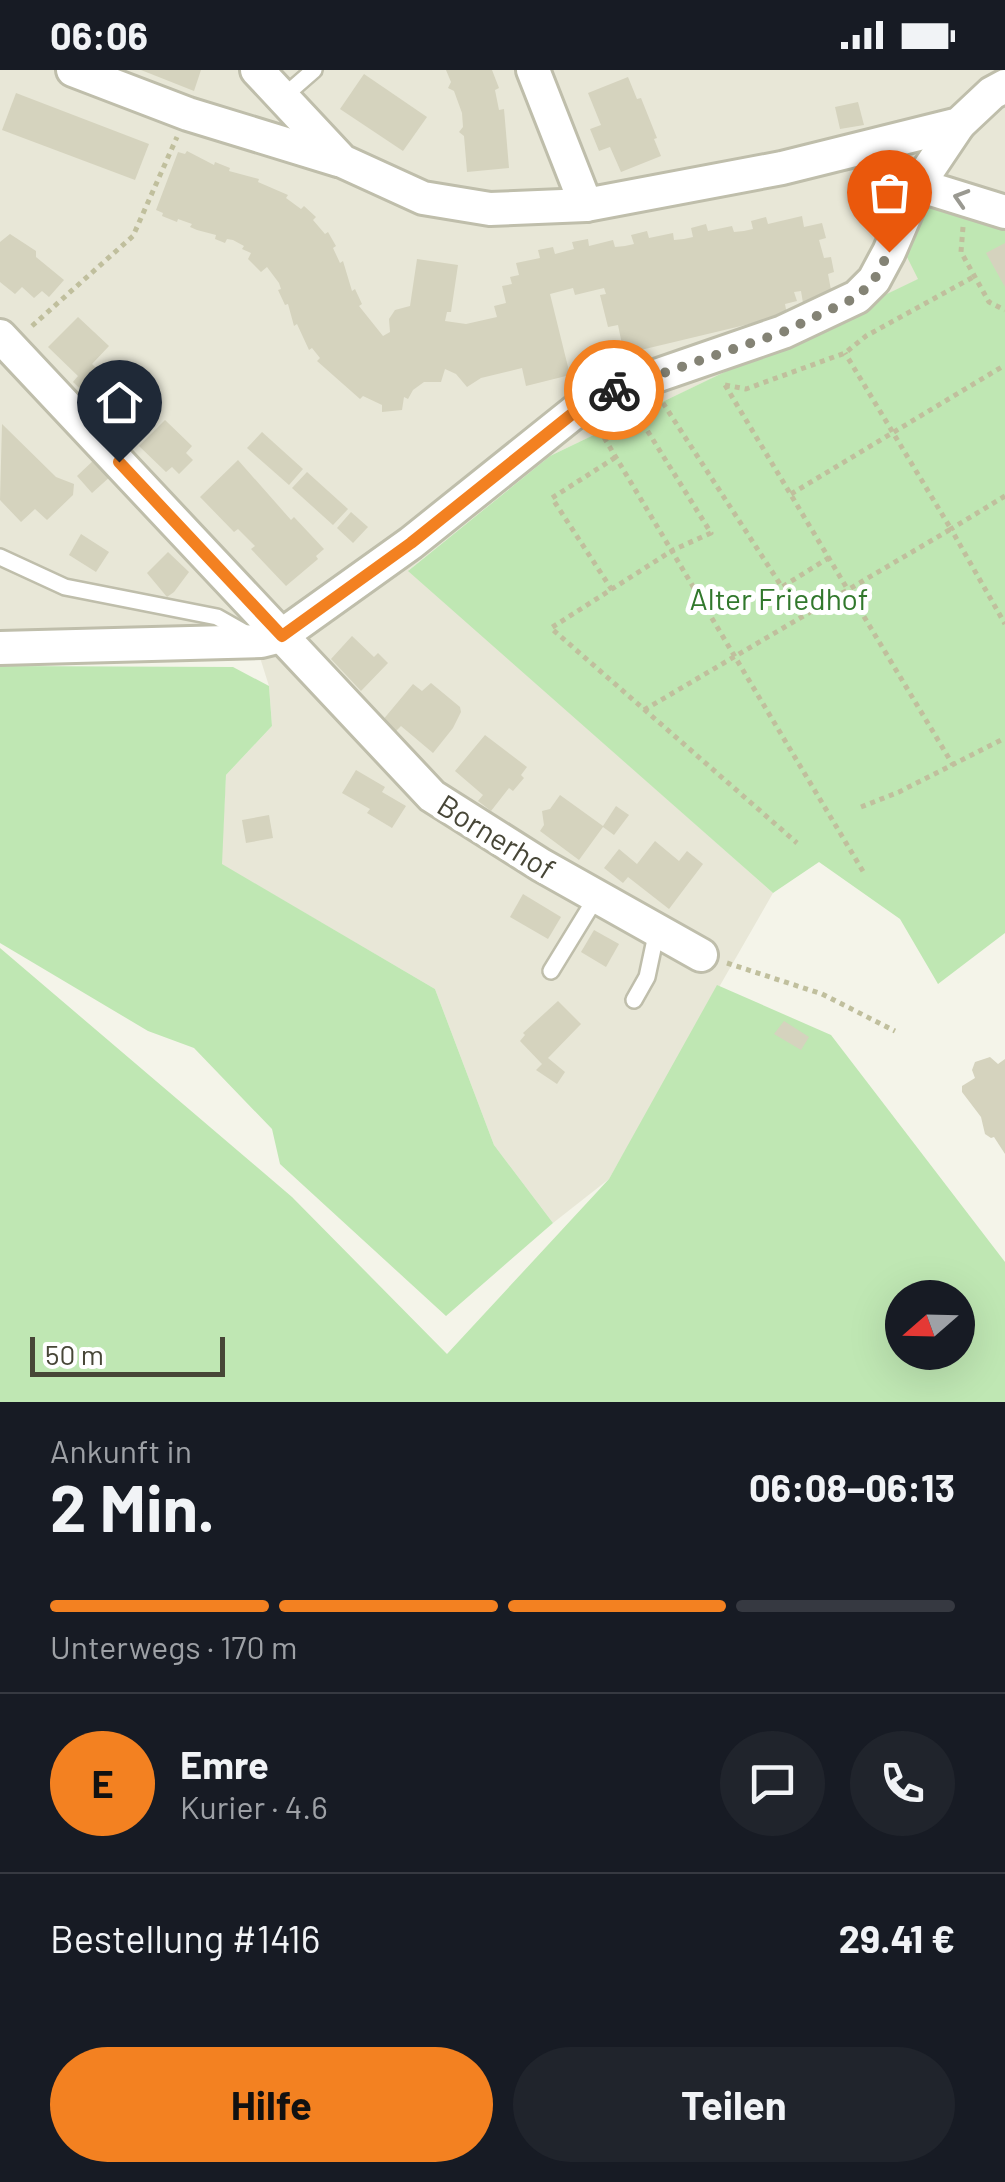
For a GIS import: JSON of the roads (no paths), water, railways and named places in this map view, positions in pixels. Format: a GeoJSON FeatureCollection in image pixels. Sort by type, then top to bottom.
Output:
{"type":"FeatureCollection","features":[{"type":"Feature","properties":{"kind":"street"},"geometry":{"type":"LineString","coordinates":[[73,70],[188,114],[342,162],[423,198],[490,209],[586,206],[782,168],[959,124]]}},
{"type":"Feature","properties":{"kind":"street"},"geometry":{"type":"LineString","coordinates":[[258,70],[342,162]]}},
{"type":"Feature","properties":{"kind":"street"},"geometry":{"type":"LineString","coordinates":[[533,70],[586,206]]}},
{"type":"Feature","properties":{"kind":"street"},"geometry":{"type":"LineString","coordinates":[[0,648],[271,639],[586,420],[592,398],[783,332],[857,297],[874,280],[918,185],[959,124],[992,92],[1005,86]]}},
{"type":"Feature","properties":{"kind":"street"},"geometry":{"type":"LineString","coordinates":[[918,185],[1005,212]]}},
{"type":"Feature","properties":{"kind":"street","name":"Bornerhof"},"geometry":{"type":"LineString","coordinates":[[6,340],[271,639],[432,796],[701,955]]}},
{"type":"Feature","properties":{"kind":"lane"},"geometry":{"type":"LineString","coordinates":[[282,97],[314,70]]}},
{"type":"Feature","properties":{"kind":"lane"},"geometry":{"type":"LineString","coordinates":[[0,557],[65,587],[216,617],[271,639]]}},
{"type":"Feature","properties":{"kind":"lane"},"geometry":{"type":"LineString","coordinates":[[552,971],[597,896]]}},
{"type":"Feature","properties":{"kind":"lane"},"geometry":{"type":"LineString","coordinates":[[634,1000],[647,977],[657,930]]}},
{"type":"Feature","properties":{"kind":"park label","name":"Alter Friedhof"},"geometry":{"type":"Point","coordinates":[779,598]}}]}
